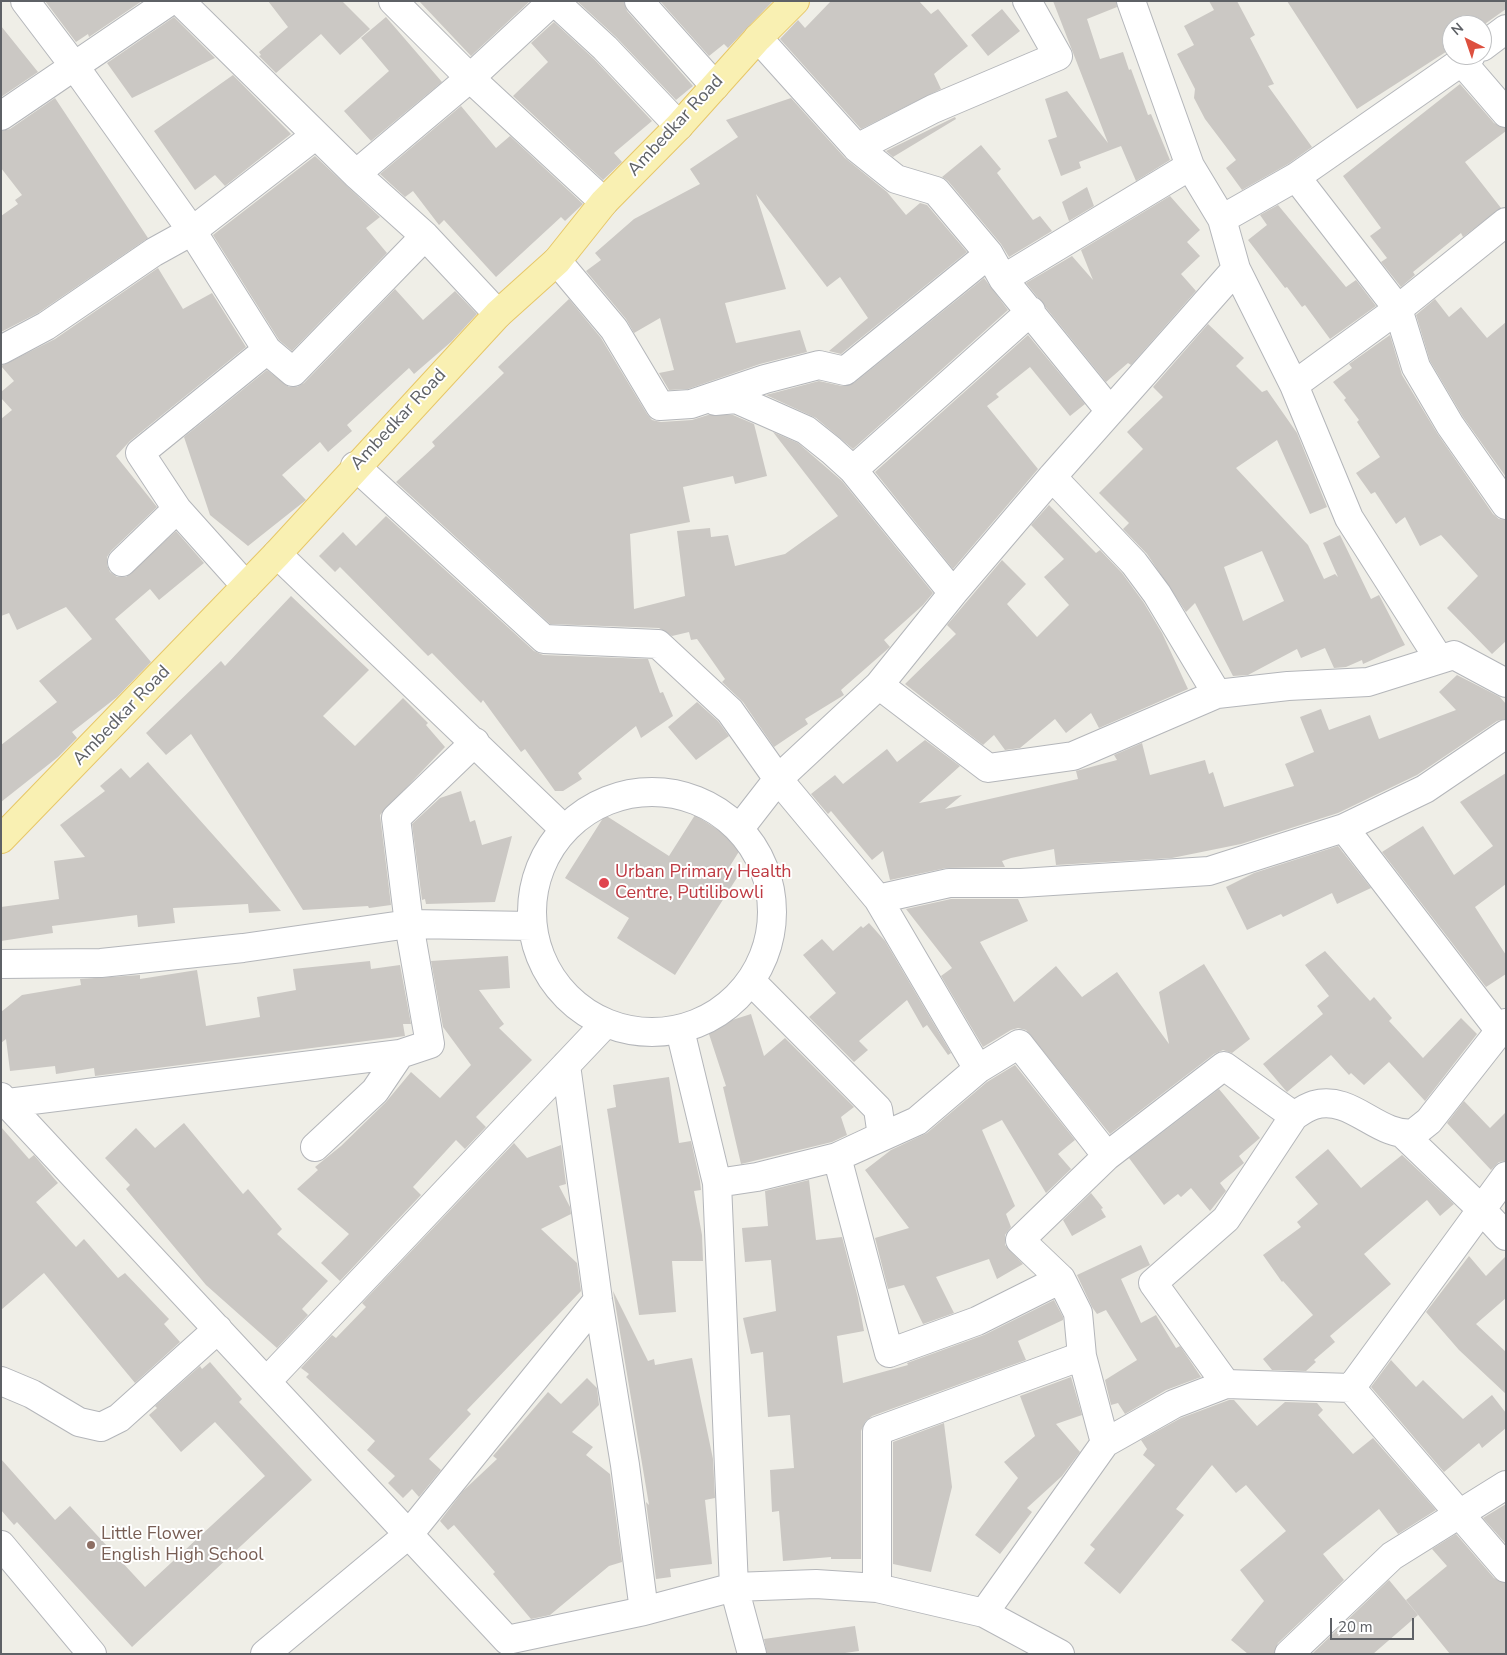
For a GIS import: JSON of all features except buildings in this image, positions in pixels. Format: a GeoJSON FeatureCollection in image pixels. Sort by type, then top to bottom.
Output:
{"type":"FeatureCollection","features":[{"type":"Feature","properties":{"kind":"main road","name":"Ambedkar Road"},"geometry":{"type":"LineString","coordinates":[[1,839],[277,554],[355,466],[498,314],[556,261],[604,202],[680,126],[758,38],[795,1]]}},
{"type":"Feature","properties":{"kind":"street"},"geometry":{"type":"LineString","coordinates":[[25,1],[75,67],[192,231],[267,350],[293,372],[425,236]]}},
{"type":"Feature","properties":{"kind":"street"},"geometry":{"type":"LineString","coordinates":[[1,116],[170,1]]}},
{"type":"Feature","properties":{"kind":"street"},"geometry":{"type":"LineString","coordinates":[[180,1],[356,174],[425,236],[498,314]]}},
{"type":"Feature","properties":{"kind":"street"},"geometry":{"type":"LineString","coordinates":[[393,1],[470,78],[604,202]]}},
{"type":"Feature","properties":{"kind":"street"},"geometry":{"type":"LineString","coordinates":[[356,174],[470,78],[554,1],[605,48],[680,126]]}},
{"type":"Feature","properties":{"kind":"street"},"geometry":{"type":"LineString","coordinates":[[639,1],[715,86]]}},
{"type":"Feature","properties":{"kind":"street"},"geometry":{"type":"LineString","coordinates":[[857,148],[934,109],[1058,56],[1027,1]]}},
{"type":"Feature","properties":{"kind":"street"},"geometry":{"type":"LineString","coordinates":[[1131,1],[1190,166],[1222,219],[1236,269],[1294,385],[1350,518],[1440,659]]}},
{"type":"Feature","properties":{"kind":"street"},"geometry":{"type":"LineString","coordinates":[[1492,40],[1506,29]]}},
{"type":"Feature","properties":{"kind":"street"},"geometry":{"type":"LineString","coordinates":[[758,38],[857,148],[896,179],[936,191],[989,254],[1003,279],[1031,311],[1110,411]]}},
{"type":"Feature","properties":{"kind":"street"},"geometry":{"type":"LineString","coordinates":[[1222,219],[1296,177],[1458,65]]}},
{"type":"Feature","properties":{"kind":"street"},"geometry":{"type":"LineString","coordinates":[[1478,65],[1506,113]]}},
{"type":"Feature","properties":{"kind":"street"},"geometry":{"type":"LineString","coordinates":[[1,350],[46,326],[154,252],[192,231],[316,135]]}},
{"type":"Feature","properties":{"kind":"street"},"geometry":{"type":"LineString","coordinates":[[1003,279],[1190,166]]}},
{"type":"Feature","properties":{"kind":"street"},"geometry":{"type":"LineString","coordinates":[[1296,177],[1398,310],[1416,368],[1450,425],[1506,505]]}},
{"type":"Feature","properties":{"kind":"street"},"geometry":{"type":"LineString","coordinates":[[1294,385],[1398,310],[1506,222]]}},
{"type":"Feature","properties":{"kind":"street"},"geometry":{"type":"LineString","coordinates":[[691,404],[765,379],[819,365],[845,371],[989,254]]}},
{"type":"Feature","properties":{"kind":"street"},"geometry":{"type":"LineString","coordinates":[[556,261],[614,329],[660,406],[736,399],[806,430],[853,470],[953,593]]}},
{"type":"Feature","properties":{"kind":"street"},"geometry":{"type":"LineString","coordinates":[[740,828],[778,780],[879,685],[953,593],[1052,477],[1236,269]]}},
{"type":"Feature","properties":{"kind":"street"},"geometry":{"type":"LineString","coordinates":[[853,470],[1031,311]]}},
{"type":"Feature","properties":{"kind":"street"},"geometry":{"type":"LineString","coordinates":[[246,586],[177,509],[140,453],[267,350]]}},
{"type":"Feature","properties":{"kind":"street"},"geometry":{"type":"LineString","coordinates":[[355,466],[544,639],[658,644],[730,711],[778,780],[878,899],[978,1070]]}},
{"type":"Feature","properties":{"kind":"street"},"geometry":{"type":"LineString","coordinates":[[1052,477],[1134,563],[1157,594],[1217,694]]}},
{"type":"Feature","properties":{"kind":"street"},"geometry":{"type":"LineString","coordinates":[[122,562],[177,509]]}},
{"type":"Feature","properties":{"kind":"street"},"geometry":{"type":"LineString","coordinates":[[277,554],[564,829]]}},
{"type":"Feature","properties":{"kind":"street"},"geometry":{"type":"LineString","coordinates":[[879,685],[988,768],[1073,756],[1217,694],[1288,686],[1368,682],[1454,655],[1506,683]]}},
{"type":"Feature","properties":{"kind":"street"},"geometry":{"type":"LineString","coordinates":[[878,899],[949,883],[1021,883],[1209,872],[1344,828],[1425,789],[1506,734]]}},
{"type":"Feature","properties":{"kind":"street"},"geometry":{"type":"LineString","coordinates":[[5,1100],[400,1054],[430,1044],[409,924],[396,818],[475,742]]}},
{"type":"Feature","properties":{"kind":"street"},"geometry":{"type":"LineString","coordinates":[[633,793],[672,793],[709,805],[740,828],[762,858],[772,894],[772,931],[751,981],[727,1007],[680,1030],[642,1033],[605,1024],[578,1008],[555,985],[540,957],[532,926],[533,891],[544,859],[564,829],[595,806],[633,793]]}},
{"type":"Feature","properties":{"kind":"street"},"geometry":{"type":"LineString","coordinates":[[1344,828],[1503,1027],[1429,1121],[1414,1133],[1402,1133]]}},
{"type":"Feature","properties":{"kind":"street"},"geometry":{"type":"LineString","coordinates":[[1,964],[101,963],[242,948],[409,924],[532,926]]}},
{"type":"Feature","properties":{"kind":"street"},"geometry":{"type":"LineString","coordinates":[[751,981],[878,1109],[882,1136],[837,1157]]}},
{"type":"Feature","properties":{"kind":"street"},"geometry":{"type":"LineString","coordinates":[[267,1381],[605,1024]]}},
{"type":"Feature","properties":{"kind":"street"},"geometry":{"type":"LineString","coordinates":[[680,1030],[717,1183],[734,1587],[752,1654]]}},
{"type":"Feature","properties":{"kind":"street"},"geometry":{"type":"LineString","coordinates":[[717,1183],[757,1177],[837,1157],[917,1121],[978,1070],[1019,1044],[1107,1156]]}},
{"type":"Feature","properties":{"kind":"street"},"geometry":{"type":"LineString","coordinates":[[315,1147],[375,1091],[400,1054]]}},
{"type":"Feature","properties":{"kind":"street"},"geometry":{"type":"LineString","coordinates":[[566,1066],[598,1300],[625,1465],[644,1611]]}},
{"type":"Feature","properties":{"kind":"street"},"geometry":{"type":"LineString","coordinates":[[1105,1443],[1082,1356],[1078,1313],[1061,1279],[1020,1240],[1107,1156],[1224,1066],[1294,1116]]}},
{"type":"Feature","properties":{"kind":"street"},"geometry":{"type":"LineString","coordinates":[[5,1100],[409,1534],[500,1647],[734,1587],[816,1584],[877,1588],[984,1612],[1060,1654]]}},
{"type":"Feature","properties":{"kind":"street"},"geometry":{"type":"LineString","coordinates":[[1226,1384],[1152,1283],[1226,1219],[1294,1116],[1312,1105],[1336,1103],[1402,1133],[1480,1208],[1506,1236]]}},
{"type":"Feature","properties":{"kind":"street"},"geometry":{"type":"LineString","coordinates":[[837,1157],[889,1353],[977,1321],[1061,1279]]}},
{"type":"Feature","properties":{"kind":"street"},"geometry":{"type":"LineString","coordinates":[[1351,1388],[1480,1208],[1506,1176]]}},
{"type":"Feature","properties":{"kind":"street"},"geometry":{"type":"LineString","coordinates":[[265,1654],[409,1534],[598,1300]]}},
{"type":"Feature","properties":{"kind":"street"},"geometry":{"type":"LineString","coordinates":[[1,1381],[32,1394],[79,1422],[101,1427],[119,1418],[218,1329]]}},
{"type":"Feature","properties":{"kind":"street"},"geometry":{"type":"LineString","coordinates":[[877,1588],[877,1430],[1082,1356]]}},
{"type":"Feature","properties":{"kind":"street"},"geometry":{"type":"LineString","coordinates":[[984,1612],[1105,1443],[1174,1404],[1226,1384],[1351,1388],[1506,1568]]}},
{"type":"Feature","properties":{"kind":"street"},"geometry":{"type":"LineString","coordinates":[[1289,1654],[1392,1556],[1506,1485]]}},
{"type":"Feature","properties":{"kind":"street"},"geometry":{"type":"LineString","coordinates":[[1,1545],[92,1654]]}},
{"type":"Feature","properties":{"kind":"place","name":"Urban Primary Health Centre, Putilibowli"},"geometry":{"type":"Point","coordinates":[604,883]}},
{"type":"Feature","properties":{"kind":"place","name":"Little Flower English High School"},"geometry":{"type":"Point","coordinates":[91,1545]}}]}
